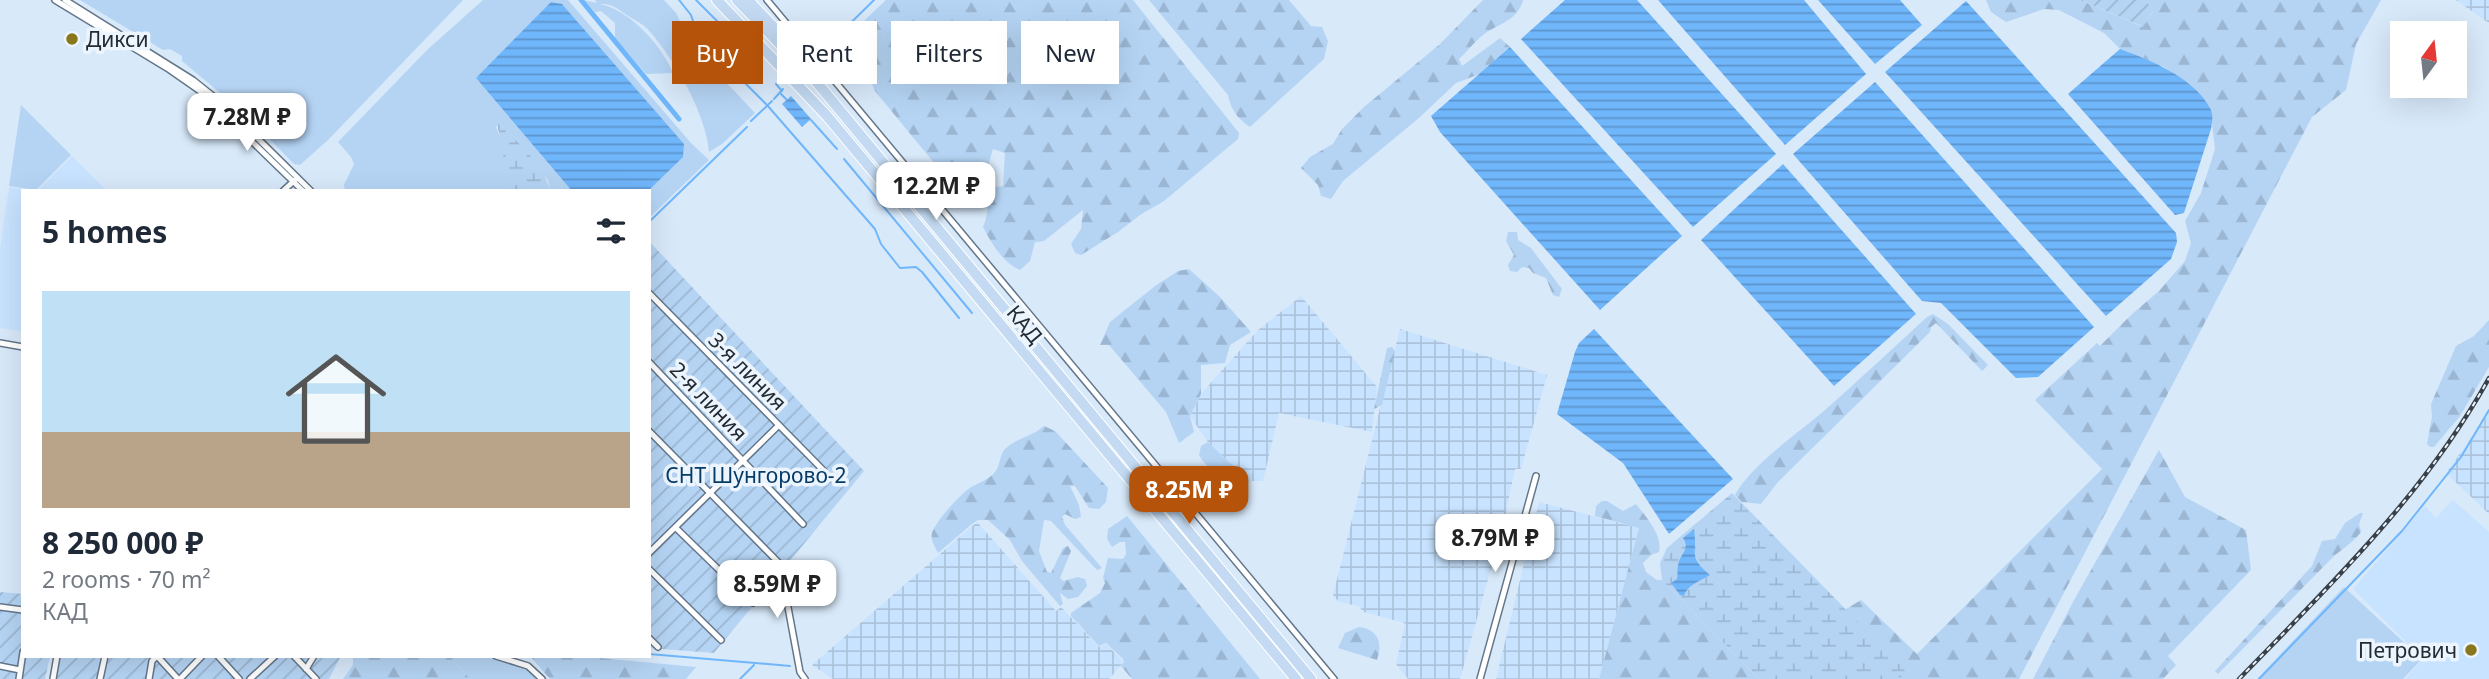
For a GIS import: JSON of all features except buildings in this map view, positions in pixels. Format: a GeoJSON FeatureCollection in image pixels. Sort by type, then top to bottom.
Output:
{"type":"FeatureCollection","features":[{"type":"Feature","properties":{"kind":"highway","name":"КАД"},"geometry":{"type":"LineString","coordinates":[[717,0],[827,116],[1296,679]]}},
{"type":"Feature","properties":{"kind":"highway","name":"КАД"},"geometry":{"type":"LineString","coordinates":[[737,0],[777,41]]}},
{"type":"Feature","properties":{"kind":"highway"},"geometry":{"type":"LineString","coordinates":[[748,0],[777,31]]}},
{"type":"Feature","properties":{"kind":"highway","name":"КАД"},"geometry":{"type":"LineString","coordinates":[[818,84],[1311,679]]}},
{"type":"Feature","properties":{"kind":"street"},"geometry":{"type":"LineString","coordinates":[[55,0],[201,91],[308,189]]}},
{"type":"Feature","properties":{"kind":"street"},"geometry":{"type":"LineString","coordinates":[[65,0],[193,80],[223,104],[302,189]]}},
{"type":"Feature","properties":{"kind":"street"},"geometry":{"type":"LineString","coordinates":[[767,0],[1334,679]]}},
{"type":"Feature","properties":{"kind":"street"},"geometry":{"type":"LineString","coordinates":[[285,189],[295,179]]}},
{"type":"Feature","properties":{"kind":"street","name":"3-я линия"},"geometry":{"type":"LineString","coordinates":[[651,295],[824,471]]}},
{"type":"Feature","properties":{"kind":"street"},"geometry":{"type":"LineString","coordinates":[[0,343],[21,347]]}},
{"type":"Feature","properties":{"kind":"street","name":"2-я линия"},"geometry":{"type":"LineString","coordinates":[[651,364],[803,524]]}},
{"type":"Feature","properties":{"kind":"street"},"geometry":{"type":"LineString","coordinates":[[651,552],[779,425]]}},
{"type":"Feature","properties":{"kind":"street"},"geometry":{"type":"LineString","coordinates":[[651,433],[780,564],[799,666],[805,679]]}},
{"type":"Feature","properties":{"kind":"street"},"geometry":{"type":"LineString","coordinates":[[1480,679],[1536,476]]}},
{"type":"Feature","properties":{"kind":"street"},"geometry":{"type":"LineString","coordinates":[[676,528],[753,603]]}},
{"type":"Feature","properties":{"kind":"street"},"geometry":{"type":"LineString","coordinates":[[651,571],[721,640]]}},
{"type":"Feature","properties":{"kind":"street"},"geometry":{"type":"LineString","coordinates":[[0,607],[21,610]]}},
{"type":"Feature","properties":{"kind":"street"},"geometry":{"type":"LineString","coordinates":[[651,640],[658,647]]}},
{"type":"Feature","properties":{"kind":"street"},"geometry":{"type":"LineString","coordinates":[[19,679],[22,658]]}},
{"type":"Feature","properties":{"kind":"street"},"geometry":{"type":"LineString","coordinates":[[53,679],[57,658]]}},
{"type":"Feature","properties":{"kind":"street"},"geometry":{"type":"LineString","coordinates":[[100,679],[105,658]]}},
{"type":"Feature","properties":{"kind":"street"},"geometry":{"type":"LineString","coordinates":[[149,679],[155,658]]}},
{"type":"Feature","properties":{"kind":"street"},"geometry":{"type":"LineString","coordinates":[[159,658],[179,679],[200,658]]}},
{"type":"Feature","properties":{"kind":"street"},"geometry":{"type":"LineString","coordinates":[[220,658],[239,679]]}},
{"type":"Feature","properties":{"kind":"street"},"geometry":{"type":"LineString","coordinates":[[250,679],[273,658]]}},
{"type":"Feature","properties":{"kind":"street"},"geometry":{"type":"LineString","coordinates":[[296,658],[316,679]]}},
{"type":"Feature","properties":{"kind":"street"},"geometry":{"type":"LineString","coordinates":[[306,669],[313,658]]}},
{"type":"Feature","properties":{"kind":"street"},"geometry":{"type":"LineString","coordinates":[[502,658],[528,666],[542,679]]}},
{"type":"Feature","properties":{"kind":"street"},"geometry":{"type":"LineString","coordinates":[[0,666],[20,670]]}},
{"type":"Feature","properties":{"kind":"shaded area"},"geometry":{"type":"Polygon","coordinates":[[[2456,0],[2489,0],[2489,23],[2456,0]]]}},
{"type":"Feature","properties":{"kind":"shaded area"},"geometry":{"type":"Polygon","coordinates":[[[72,156],[105,189],[39,189],[72,156]]]}},
{"type":"Feature","properties":{"kind":"shaded area"},"geometry":{"type":"Polygon","coordinates":[[[9,187],[21,189],[21,331],[0,328],[0,249],[9,187]]]}},
{"type":"Feature","properties":{"kind":"shaded area"},"geometry":{"type":"Polygon","coordinates":[[[1301,296],[1377,387],[1372,432],[1279,413],[1263,481],[1249,481],[1208,442],[1190,416],[1201,394],[1258,330],[1301,296]]]}},
{"type":"Feature","properties":{"kind":"shaded area"},"geometry":{"type":"Polygon","coordinates":[[[1400,329],[1547,375],[1521,469],[1515,469],[1503,526],[1460,679],[1408,679],[1396,664],[1405,623],[1364,612],[1358,606],[1339,602],[1333,595],[1400,329]]]}},
{"type":"Feature","properties":{"kind":"shaded area"},"geometry":{"type":"Polygon","coordinates":[[[2489,413],[2489,514],[2446,473],[2489,413]]]}},
{"type":"Feature","properties":{"kind":"shaded area"},"geometry":{"type":"Polygon","coordinates":[[[2453,500],[2489,532],[2489,679],[2405,679],[2423,659],[2353,589],[2425,506],[2436,518],[2453,500]]]}},
{"type":"Feature","properties":{"kind":"shaded area"},"geometry":{"type":"Polygon","coordinates":[[[1539,502],[1639,528],[1599,679],[1496,679],[1539,502]]]}},
{"type":"Feature","properties":{"kind":"shaded area"},"geometry":{"type":"Polygon","coordinates":[[[977,522],[1056,611],[1061,607],[1099,647],[1106,644],[1122,660],[1123,663],[1109,679],[833,679],[812,665],[977,522]]]}},
{"type":"Feature","properties":{"kind":"green space"},"geometry":{"type":"Polygon","coordinates":[[[80,0],[463,0],[328,140],[300,165],[294,164],[243,112],[182,61],[182,56],[170,49],[163,50],[80,0]]]}},
{"type":"Feature","properties":{"kind":"green space"},"geometry":{"type":"Polygon","coordinates":[[[483,0],[568,0],[691,143],[709,160],[651,216],[650,189],[682,157],[683,144],[562,4],[476,78],[570,189],[550,189],[548,180],[499,123],[496,127],[502,142],[510,189],[345,189],[354,164],[338,142],[427,50],[483,0]]]}},
{"type":"Feature","properties":{"kind":"green space"},"geometry":{"type":"Polygon","coordinates":[[[583,0],[597,3],[595,0],[664,0],[680,21],[672,21],[672,62],[643,25],[608,4],[600,4],[622,13],[643,30],[661,51],[672,73],[646,74],[615,38],[615,23],[601,11],[595,12],[583,0]]]}},
{"type":"Feature","properties":{"kind":"green space"},"geometry":{"type":"Polygon","coordinates":[[[886,0],[1133,0],[1239,133],[1238,139],[1164,201],[1081,255],[1075,253],[1071,244],[1081,229],[1083,210],[1044,241],[1035,242],[1030,261],[1020,270],[1003,258],[983,227],[991,192],[994,187],[1003,186],[1005,153],[993,149],[984,179],[953,186],[875,91],[872,84],[877,84],[877,21],[864,21],[886,0]]]}},
{"type":"Feature","properties":{"kind":"green space"},"geometry":{"type":"Polygon","coordinates":[[[1149,0],[1289,0],[1311,26],[1322,27],[1328,41],[1324,59],[1250,127],[1238,117],[1228,95],[1149,0]]]}},
{"type":"Feature","properties":{"kind":"green space"},"geometry":{"type":"Polygon","coordinates":[[[1483,0],[1523,0],[1517,13],[1483,35],[1459,59],[1462,66],[1500,38],[1510,47],[1480,74],[1456,83],[1419,118],[1343,181],[1331,199],[1321,196],[1318,185],[1301,168],[1310,157],[1333,144],[1342,129],[1364,107],[1440,44],[1483,0]]]}},
{"type":"Feature","properties":{"kind":"green space"},"geometry":{"type":"Polygon","coordinates":[[[1986,0],[2080,0],[2143,27],[2153,12],[2146,0],[2381,0],[2356,44],[2346,90],[2312,117],[2019,679],[1850,679],[1839,616],[1846,609],[1861,600],[1917,654],[2102,469],[2035,400],[2097,343],[2100,346],[2159,291],[2185,261],[2191,243],[2185,221],[2201,193],[2215,149],[2210,108],[2198,93],[2164,67],[2120,49],[2104,33],[2059,10],[2044,9],[2006,22],[1991,12],[1986,0]]]}},
{"type":"Feature","properties":{"kind":"green space"},"geometry":{"type":"Polygon","coordinates":[[[2080,0],[2146,0],[2153,11],[2144,27],[2080,0]]]}},
{"type":"Feature","properties":{"kind":"green space"},"geometry":{"type":"Polygon","coordinates":[[[686,84],[728,84],[755,113],[722,144],[709,152],[702,121],[686,84]]]}},
{"type":"Feature","properties":{"kind":"green space"},"geometry":{"type":"Polygon","coordinates":[[[21,105],[71,155],[37,189],[9,186],[21,105]]]}},
{"type":"Feature","properties":{"kind":"green space"},"geometry":{"type":"Polygon","coordinates":[[[497,123],[536,163],[549,189],[510,189],[497,123]]]}},
{"type":"Feature","properties":{"kind":"green space"},"geometry":{"type":"Polygon","coordinates":[[[1508,232],[1517,232],[1518,240],[1531,248],[1562,289],[1559,297],[1553,295],[1546,278],[1533,273],[1529,268],[1510,271],[1508,265],[1514,255],[1506,241],[1508,232]]]}},
{"type":"Feature","properties":{"kind":"green space","name":"СНТ Шунгорово-2"},"geometry":{"type":"Polygon","coordinates":[[[651,243],[864,471],[714,653],[651,648],[651,243]]]}},
{"type":"Feature","properties":{"kind":"green space"},"geometry":{"type":"Polygon","coordinates":[[[1189,269],[1220,297],[1251,332],[1230,345],[1225,363],[1201,365],[1201,394],[1190,416],[1194,432],[1179,443],[1166,412],[1109,345],[1100,345],[1110,322],[1155,286],[1178,271],[1189,269]]]}},
{"type":"Feature","properties":{"kind":"green space"},"geometry":{"type":"Polygon","coordinates":[[[1933,314],[1948,324],[1988,365],[1982,371],[1936,323],[1778,482],[1761,504],[1742,502],[1735,495],[1763,461],[1933,314]]]}},
{"type":"Feature","properties":{"kind":"green space"},"geometry":{"type":"Polygon","coordinates":[[[2489,320],[2489,367],[2460,416],[2434,447],[2430,447],[2427,444],[2432,417],[2431,404],[2456,346],[2474,336],[2489,320]]]}},
{"type":"Feature","properties":{"kind":"green space"},"geometry":{"type":"Polygon","coordinates":[[[1392,347],[1395,351],[1382,405],[1374,409],[1387,348],[1392,347]]]}},
{"type":"Feature","properties":{"kind":"green space"},"geometry":{"type":"Polygon","coordinates":[[[1044,426],[1055,431],[1108,488],[1106,502],[1099,509],[1089,508],[1075,486],[1070,486],[1079,505],[1081,517],[1075,519],[1065,514],[1062,517],[1065,525],[1102,568],[1097,570],[1051,521],[1044,520],[1039,551],[1047,572],[1051,573],[1063,548],[1068,546],[1071,551],[1060,578],[1063,581],[1078,577],[1085,579],[1087,586],[1078,597],[1068,599],[1060,593],[1063,604],[1060,606],[1022,561],[1010,540],[988,520],[978,520],[938,553],[932,538],[938,522],[958,498],[995,472],[1006,448],[1044,426]]]}},
{"type":"Feature","properties":{"kind":"green space"},"geometry":{"type":"Polygon","coordinates":[[[1208,442],[1249,481],[1247,485],[1242,486],[1205,464],[1199,455],[1201,446],[1208,442]]]}},
{"type":"Feature","properties":{"kind":"green space"},"geometry":{"type":"Polygon","coordinates":[[[2159,450],[2185,497],[2246,530],[2251,570],[2168,656],[2176,665],[2163,679],[2033,679],[2074,600],[2159,450]]]}},
{"type":"Feature","properties":{"kind":"green space"},"geometry":{"type":"Polygon","coordinates":[[[1732,493],[1905,670],[1896,679],[1759,679],[1662,580],[1660,563],[1667,548],[1732,493]]]}},
{"type":"Feature","properties":{"kind":"green space"},"geometry":{"type":"Polygon","coordinates":[[[1607,501],[1623,511],[1636,504],[1653,526],[1660,546],[1659,552],[1643,563],[1646,572],[1657,580],[1662,580],[1759,679],[1599,679],[1639,528],[1595,516],[1596,506],[1607,501]]]}},
{"type":"Feature","properties":{"kind":"green space"},"geometry":{"type":"Polygon","coordinates":[[[2363,513],[2359,524],[2361,532],[2218,674],[2215,671],[2312,566],[2322,541],[2335,539],[2345,523],[2363,513]]]}},
{"type":"Feature","properties":{"kind":"green space"},"geometry":{"type":"Polygon","coordinates":[[[1127,516],[1260,679],[1132,679],[1121,666],[1123,659],[1106,643],[1099,646],[1071,616],[1071,613],[1100,593],[1105,583],[1103,578],[1108,558],[1123,559],[1126,554],[1125,542],[1112,547],[1107,539],[1108,529],[1127,516]]]}},
{"type":"Feature","properties":{"kind":"green space"},"geometry":{"type":"Polygon","coordinates":[[[2344,587],[2422,659],[2403,679],[2257,679],[2344,587]]]}},
{"type":"Feature","properties":{"kind":"green space"},"geometry":{"type":"Polygon","coordinates":[[[0,592],[21,594],[21,658],[50,658],[45,679],[0,679],[0,592]]]}},
{"type":"Feature","properties":{"kind":"green space"},"geometry":{"type":"Polygon","coordinates":[[[1359,627],[1375,634],[1379,643],[1377,660],[1338,648],[1345,633],[1359,627]]]}},
{"type":"Feature","properties":{"kind":"green space"},"geometry":{"type":"Polygon","coordinates":[[[54,658],[340,658],[329,679],[49,679],[54,658]]]}},
{"type":"Feature","properties":{"kind":"green space"},"geometry":{"type":"Polygon","coordinates":[[[353,658],[452,658],[470,679],[343,679],[353,665],[353,658]]]}},
{"type":"Feature","properties":{"kind":"green space"},"geometry":{"type":"Polygon","coordinates":[[[452,658],[501,660],[518,665],[538,679],[470,679],[452,658]]]}},
{"type":"Feature","properties":{"kind":"green space"},"geometry":{"type":"Polygon","coordinates":[[[532,658],[599,658],[696,667],[686,679],[550,679],[532,658]]]}},
{"type":"Feature","properties":{"kind":"water"},"geometry":{"type":"Polygon","coordinates":[[[1565,0],[1637,0],[1776,154],[1693,227],[1521,39],[1565,0]]]}},
{"type":"Feature","properties":{"kind":"water"},"geometry":{"type":"Polygon","coordinates":[[[1658,0],[1804,0],[1866,74],[1785,145],[1658,0]]]}},
{"type":"Feature","properties":{"kind":"water"},"geometry":{"type":"Polygon","coordinates":[[[1818,0],[1900,0],[1922,25],[1875,64],[1818,0]]]}},
{"type":"Feature","properties":{"kind":"water"},"geometry":{"type":"Polygon","coordinates":[[[1966,1],[2176,233],[2177,242],[2171,259],[2106,316],[1885,72],[1966,1]]]}},
{"type":"Feature","properties":{"kind":"water"},"geometry":{"type":"Polygon","coordinates":[[[551,2],[562,4],[684,144],[683,157],[650,189],[570,189],[476,78],[551,2]]]}},
{"type":"Feature","properties":{"kind":"water"},"geometry":{"type":"Polygon","coordinates":[[[1510,47],[1682,236],[1600,310],[1440,132],[1431,116],[1510,47]]]}},
{"type":"Feature","properties":{"kind":"water"},"geometry":{"type":"Polygon","coordinates":[[[2120,49],[2183,79],[2203,97],[2211,111],[2211,129],[2184,213],[2175,215],[2068,94],[2120,49]]]}},
{"type":"Feature","properties":{"kind":"water"},"geometry":{"type":"Polygon","coordinates":[[[1875,82],[2094,327],[2038,377],[2016,378],[1941,303],[1922,301],[1793,154],[1875,82]]]}},
{"type":"Feature","properties":{"kind":"water"},"geometry":{"type":"Polygon","coordinates":[[[791,96],[811,119],[802,127],[782,104],[791,96]]]}},
{"type":"Feature","properties":{"kind":"water"},"geometry":{"type":"Polygon","coordinates":[[[1783,164],[1916,314],[1834,386],[1701,240],[1783,164]]]}},
{"type":"Feature","properties":{"kind":"water"},"geometry":{"type":"Polygon","coordinates":[[[1594,329],[1733,479],[1669,534],[1623,463],[1557,414],[1575,352],[1579,343],[1594,329]]]}},
{"type":"Feature","properties":{"kind":"water"},"geometry":{"type":"Polygon","coordinates":[[[1694,529],[1696,559],[1710,575],[1691,586],[1684,596],[1680,595],[1671,583],[1677,579],[1679,562],[1686,546],[1683,538],[1694,529]]]}},
{"type":"Feature","properties":{"kind":"waterway"},"geometry":{"type":"LineString","coordinates":[[581,0],[679,119]]}},
{"type":"Feature","properties":{"kind":"waterway"},"geometry":{"type":"LineString","coordinates":[[679,0],[691,15],[698,36],[767,105],[875,229],[881,244],[900,268],[916,267],[922,272],[959,318]]}},
{"type":"Feature","properties":{"kind":"waterway"},"geometry":{"type":"LineString","coordinates":[[696,0],[717,21]]}},
{"type":"Feature","properties":{"kind":"waterway"},"geometry":{"type":"LineString","coordinates":[[853,21],[874,0]]}},
{"type":"Feature","properties":{"kind":"waterway"},"geometry":{"type":"LineString","coordinates":[[776,84],[782,91]]}},
{"type":"Feature","properties":{"kind":"waterway"},"geometry":{"type":"LineString","coordinates":[[774,99],[783,89]]}},
{"type":"Feature","properties":{"kind":"waterway"},"geometry":{"type":"LineString","coordinates":[[780,93],[786,99]]}},
{"type":"Feature","properties":{"kind":"waterway"},"geometry":{"type":"LineString","coordinates":[[751,121],[772,101]]}},
{"type":"Feature","properties":{"kind":"waterway"},"geometry":{"type":"LineString","coordinates":[[811,120],[837,149]]}},
{"type":"Feature","properties":{"kind":"waterway"},"geometry":{"type":"LineString","coordinates":[[651,220],[747,127]]}},
{"type":"Feature","properties":{"kind":"waterway"},"geometry":{"type":"LineString","coordinates":[[844,159],[972,313]]}},
{"type":"Feature","properties":{"kind":"waterway"},"geometry":{"type":"LineString","coordinates":[[2259,679],[2402,531],[2461,457],[2489,410]]}},
{"type":"Feature","properties":{"kind":"waterway"},"geometry":{"type":"LineString","coordinates":[[651,654],[790,666]]}},
{"type":"Feature","properties":{"kind":"waterway"},"geometry":{"type":"LineString","coordinates":[[740,679],[754,665]]}},
{"type":"Feature","properties":{"kind":"railway"},"geometry":{"type":"LineString","coordinates":[[2239,679],[2341,573],[2406,499],[2436,461],[2489,378]]}},
{"type":"Feature","properties":{"kind":"place","name":"Дикси"},"geometry":{"type":"Point","coordinates":[72,39]}},
{"type":"Feature","properties":{"kind":"place","name":"Петрович"},"geometry":{"type":"Point","coordinates":[2471,650]}}]}
